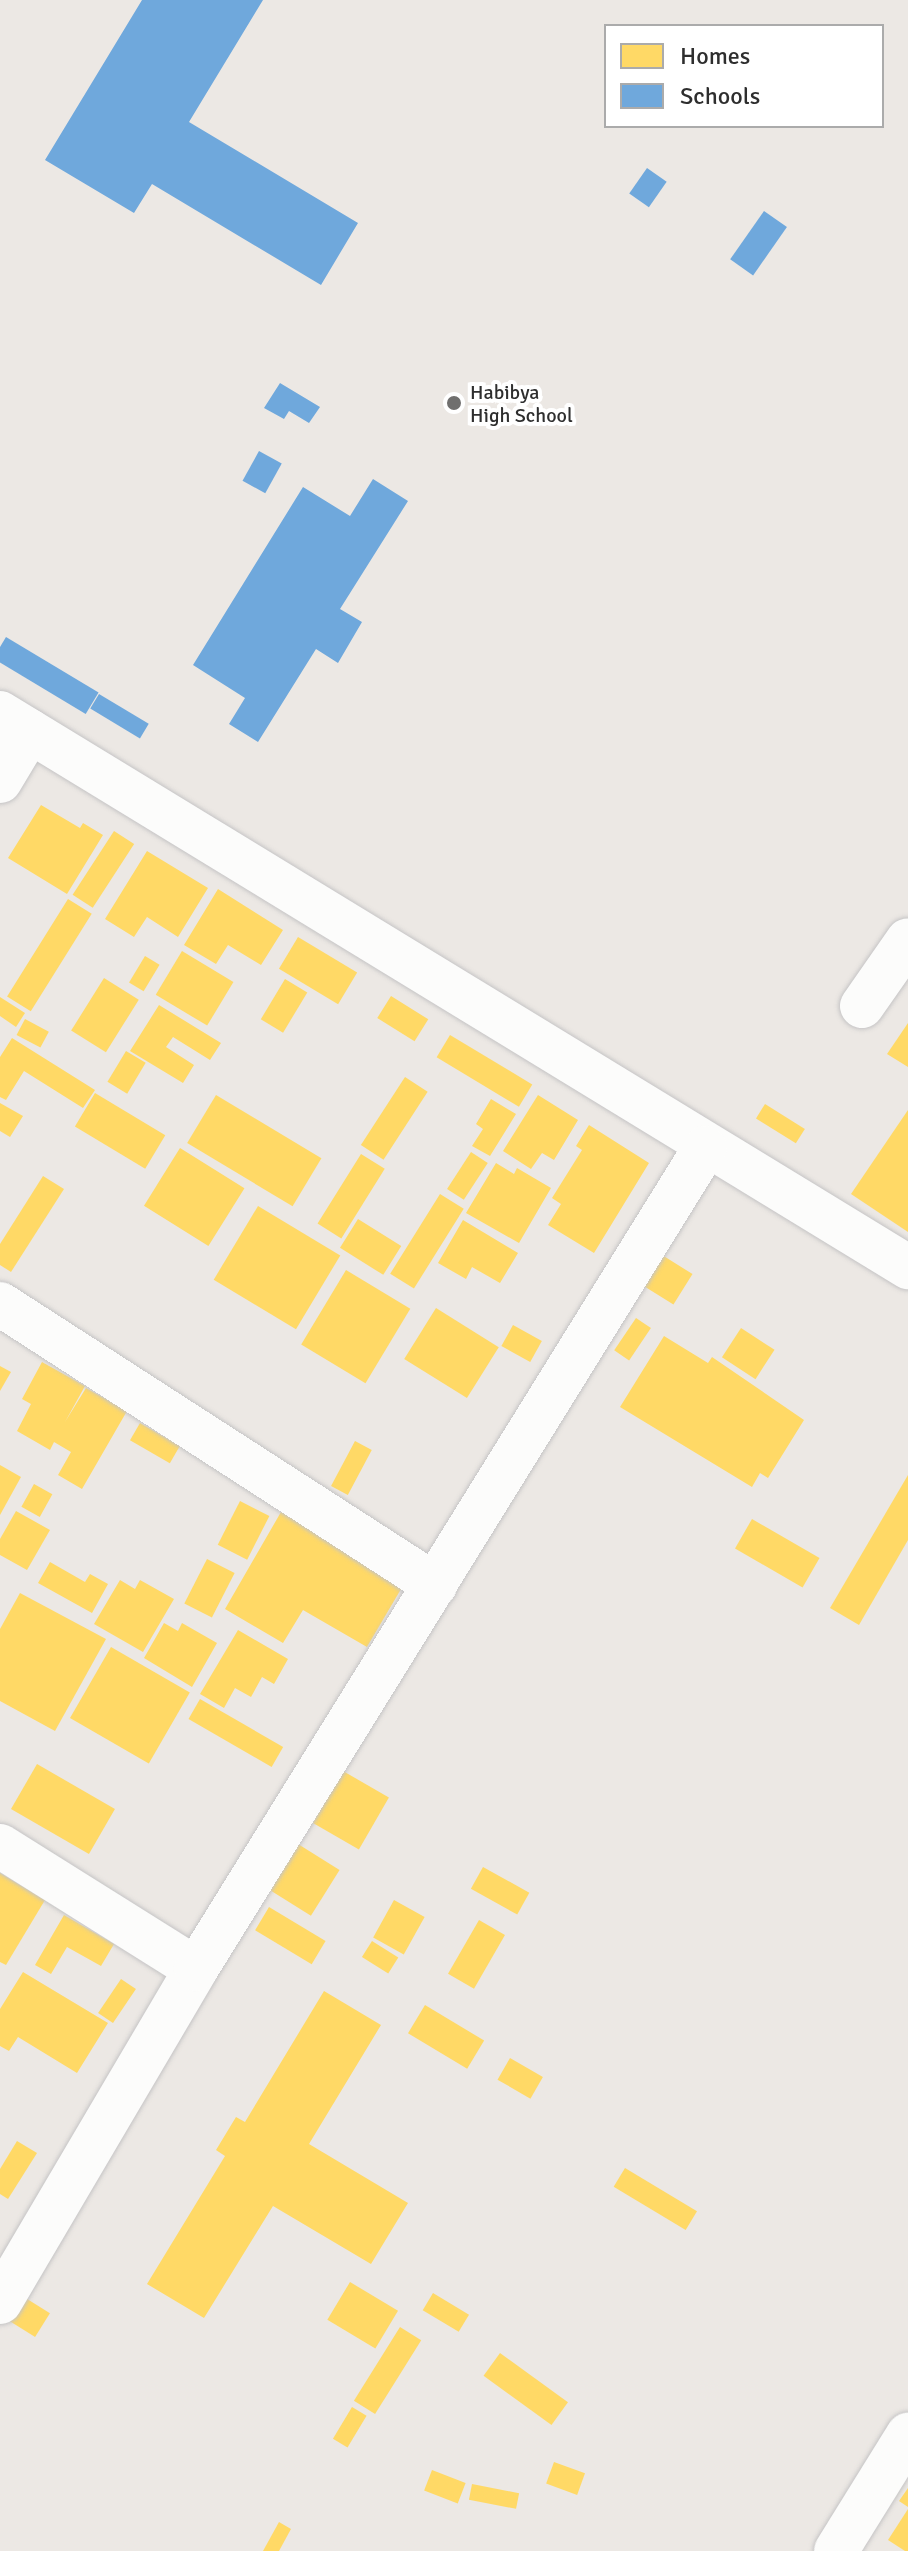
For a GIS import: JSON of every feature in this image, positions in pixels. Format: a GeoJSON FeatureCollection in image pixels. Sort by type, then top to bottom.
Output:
{"type":"FeatureCollection","features":[{"type":"Feature","properties":{"kind":"street"},"geometry":{"type":"LineString","coordinates":[[0,781],[15,722],[705,1148],[908,1267]]}},
{"type":"Feature","properties":{"kind":"street"},"geometry":{"type":"LineString","coordinates":[[862,1006],[908,940]]}},
{"type":"Feature","properties":{"kind":"street"},"geometry":{"type":"LineString","coordinates":[[0,2302],[196,1969],[705,1148]]}},
{"type":"Feature","properties":{"kind":"street"},"geometry":{"type":"LineString","coordinates":[[0,1304],[435,1585]]}},
{"type":"Feature","properties":{"kind":"street"},"geometry":{"type":"LineString","coordinates":[[0,1846],[196,1969]]}},
{"type":"Feature","properties":{"kind":"street"},"geometry":{"type":"LineString","coordinates":[[836,2551],[906,2442]]}},
{"type":"Feature","properties":{"kind":"building: Homes"},"geometry":{"type":"Polygon","coordinates":[[[41,805],[80,828],[83,823],[103,835],[67,894],[8,858],[41,805]]]}},
{"type":"Feature","properties":{"kind":"building: Homes"},"geometry":{"type":"Polygon","coordinates":[[[114,831],[134,844],[93,908],[73,895],[114,831]]]}},
{"type":"Feature","properties":{"kind":"building: Homes"},"geometry":{"type":"Polygon","coordinates":[[[147,851],[208,888],[178,937],[147,917],[134,937],[105,919],[147,851]]]}},
{"type":"Feature","properties":{"kind":"building: Homes"},"geometry":{"type":"Polygon","coordinates":[[[218,889],[283,930],[261,965],[228,945],[216,964],[184,945],[218,889]]]}},
{"type":"Feature","properties":{"kind":"building: Homes"},"geometry":{"type":"Polygon","coordinates":[[[68,899],[92,914],[31,1011],[7,997],[68,899]]]}},
{"type":"Feature","properties":{"kind":"building: Homes"},"geometry":{"type":"Polygon","coordinates":[[[298,937],[357,973],[338,1004],[279,969],[298,937]]]}},
{"type":"Feature","properties":{"kind":"building: Homes"},"geometry":{"type":"Polygon","coordinates":[[[182,951],[233,982],[207,1026],[156,995],[182,951]]]}},
{"type":"Feature","properties":{"kind":"building: Homes"},"geometry":{"type":"Polygon","coordinates":[[[145,956],[160,965],[144,991],[129,983],[145,956]]]}},
{"type":"Feature","properties":{"kind":"building: Homes"},"geometry":{"type":"Polygon","coordinates":[[[104,978],[139,1000],[106,1052],[71,1031],[104,978]]]}},
{"type":"Feature","properties":{"kind":"building: Homes"},"geometry":{"type":"Polygon","coordinates":[[[285,979],[307,992],[283,1033],[261,1019],[285,979]]]}},
{"type":"Feature","properties":{"kind":"building: Homes"},"geometry":{"type":"Polygon","coordinates":[[[391,996],[428,1019],[415,1041],[377,1018],[391,996]]]}},
{"type":"Feature","properties":{"kind":"building: Homes"},"geometry":{"type":"Polygon","coordinates":[[[0,997],[25,1013],[16,1027],[0,1016],[0,997]]]}},
{"type":"Feature","properties":{"kind":"building: Homes"},"geometry":{"type":"Polygon","coordinates":[[[159,1005],[221,1043],[210,1060],[173,1037],[166,1047],[194,1065],[183,1083],[130,1051],[159,1005]]]}},
{"type":"Feature","properties":{"kind":"building: Homes"},"geometry":{"type":"Polygon","coordinates":[[[25,1019],[49,1032],[40,1048],[17,1035],[25,1019]]]}},
{"type":"Feature","properties":{"kind":"building: Homes"},"geometry":{"type":"Polygon","coordinates":[[[908,1023],[908,1067],[887,1054],[908,1023]]]}},
{"type":"Feature","properties":{"kind":"building: Homes"},"geometry":{"type":"Polygon","coordinates":[[[450,1035],[532,1084],[519,1107],[437,1057],[450,1035]]]}},
{"type":"Feature","properties":{"kind":"building: Homes"},"geometry":{"type":"Polygon","coordinates":[[[12,1038],[95,1090],[83,1108],[24,1071],[6,1100],[0,1097],[0,1057],[12,1038]]]}},
{"type":"Feature","properties":{"kind":"building: Homes"},"geometry":{"type":"Polygon","coordinates":[[[126,1051],[146,1063],[127,1094],[107,1082],[126,1051]]]}},
{"type":"Feature","properties":{"kind":"building: Homes"},"geometry":{"type":"Polygon","coordinates":[[[405,1077],[428,1092],[384,1160],[361,1145],[405,1077]]]}},
{"type":"Feature","properties":{"kind":"building: Homes"},"geometry":{"type":"Polygon","coordinates":[[[95,1093],[165,1135],[145,1169],[75,1126],[95,1093]]]}},
{"type":"Feature","properties":{"kind":"building: Homes"},"geometry":{"type":"Polygon","coordinates":[[[216,1095],[321,1158],[293,1206],[187,1143],[216,1095]]]}},
{"type":"Feature","properties":{"kind":"building: Homes"},"geometry":{"type":"Polygon","coordinates":[[[538,1095],[578,1120],[554,1160],[542,1153],[531,1169],[503,1151],[538,1095]]]}},
{"type":"Feature","properties":{"kind":"building: Homes"},"geometry":{"type":"Polygon","coordinates":[[[491,1099],[516,1114],[490,1156],[472,1146],[483,1129],[476,1124],[491,1099]]]}},
{"type":"Feature","properties":{"kind":"building: Homes"},"geometry":{"type":"Polygon","coordinates":[[[0,1103],[23,1116],[10,1137],[0,1131],[0,1103]]]}},
{"type":"Feature","properties":{"kind":"building: Homes"},"geometry":{"type":"Polygon","coordinates":[[[765,1104],[805,1129],[796,1143],[756,1118],[765,1104]]]}},
{"type":"Feature","properties":{"kind":"building: Homes"},"geometry":{"type":"Polygon","coordinates":[[[908,1110],[908,1232],[851,1194],[908,1110]]]}},
{"type":"Feature","properties":{"kind":"building: Homes"},"geometry":{"type":"Polygon","coordinates":[[[589,1125],[649,1163],[594,1253],[548,1225],[561,1204],[552,1198],[582,1150],[576,1146],[589,1125]]]}},
{"type":"Feature","properties":{"kind":"building: Homes"},"geometry":{"type":"Polygon","coordinates":[[[180,1148],[244,1188],[208,1246],[144,1206],[180,1148]]]}},
{"type":"Feature","properties":{"kind":"building: Homes"},"geometry":{"type":"Polygon","coordinates":[[[471,1152],[488,1163],[464,1200],[447,1189],[471,1152]]]}},
{"type":"Feature","properties":{"kind":"building: Homes"},"geometry":{"type":"Polygon","coordinates":[[[361,1154],[385,1169],[341,1238],[318,1224],[361,1154]]]}},
{"type":"Feature","properties":{"kind":"building: Homes"},"geometry":{"type":"Polygon","coordinates":[[[496,1163],[514,1174],[517,1168],[551,1188],[519,1243],[466,1213],[496,1163]]]}},
{"type":"Feature","properties":{"kind":"building: Homes"},"geometry":{"type":"Polygon","coordinates":[[[43,1176],[64,1189],[11,1272],[0,1265],[0,1244],[43,1176]]]}},
{"type":"Feature","properties":{"kind":"building: Homes"},"geometry":{"type":"Polygon","coordinates":[[[440,1194],[464,1209],[414,1289],[390,1274],[440,1194]]]}},
{"type":"Feature","properties":{"kind":"building: Homes"},"geometry":{"type":"Polygon","coordinates":[[[258,1206],[340,1255],[296,1329],[214,1280],[258,1206]]]}},
{"type":"Feature","properties":{"kind":"building: Homes"},"geometry":{"type":"Polygon","coordinates":[[[358,1219],[401,1246],[383,1275],[340,1248],[358,1219]]]}},
{"type":"Feature","properties":{"kind":"building: Homes"},"geometry":{"type":"Polygon","coordinates":[[[463,1220],[518,1253],[500,1283],[472,1267],[466,1279],[438,1263],[463,1220]]]}},
{"type":"Feature","properties":{"kind":"building: Homes"},"geometry":{"type":"Polygon","coordinates":[[[662,1255],[693,1274],[673,1305],[643,1286],[662,1255]]]}},
{"type":"Feature","properties":{"kind":"building: Homes"},"geometry":{"type":"Polygon","coordinates":[[[346,1270],[410,1309],[365,1383],[301,1345],[346,1270]]]}},
{"type":"Feature","properties":{"kind":"building: Homes"},"geometry":{"type":"Polygon","coordinates":[[[436,1308],[499,1347],[467,1398],[404,1359],[436,1308]]]}},
{"type":"Feature","properties":{"kind":"building: Homes"},"geometry":{"type":"Polygon","coordinates":[[[636,1318],[651,1328],[629,1360],[614,1350],[636,1318]]]}},
{"type":"Feature","properties":{"kind":"building: Homes"},"geometry":{"type":"Polygon","coordinates":[[[513,1325],[542,1341],[530,1362],[501,1346],[513,1325]]]}},
{"type":"Feature","properties":{"kind":"building: Homes"},"geometry":{"type":"Polygon","coordinates":[[[741,1328],[775,1350],[755,1379],[722,1357],[741,1328]]]}},
{"type":"Feature","properties":{"kind":"building: Homes"},"geometry":{"type":"Polygon","coordinates":[[[664,1336],[708,1363],[712,1357],[804,1420],[768,1478],[760,1473],[752,1487],[620,1407],[664,1336]]]}},
{"type":"Feature","properties":{"kind":"building: Homes"},"geometry":{"type":"Polygon","coordinates":[[[42,1362],[85,1386],[65,1422],[86,1388],[127,1411],[82,1489],[58,1475],[71,1452],[54,1442],[50,1450],[17,1431],[31,1404],[22,1399],[42,1362]]]}},
{"type":"Feature","properties":{"kind":"building: Homes"},"geometry":{"type":"Polygon","coordinates":[[[0,1366],[11,1372],[0,1391],[0,1366]]]}},
{"type":"Feature","properties":{"kind":"building: Homes"},"geometry":{"type":"Polygon","coordinates":[[[140,1423],[180,1446],[170,1463],[130,1440],[140,1423]]]}},
{"type":"Feature","properties":{"kind":"building: Homes"},"geometry":{"type":"Polygon","coordinates":[[[355,1441],[372,1450],[348,1495],[331,1486],[355,1441]]]}},
{"type":"Feature","properties":{"kind":"building: Homes"},"geometry":{"type":"Polygon","coordinates":[[[0,1465],[21,1477],[0,1515],[0,1465]]]}},
{"type":"Feature","properties":{"kind":"building: Homes"},"geometry":{"type":"Polygon","coordinates":[[[908,1475],[908,1540],[859,1625],[830,1608],[908,1475]]]}},
{"type":"Feature","properties":{"kind":"building: Homes"},"geometry":{"type":"Polygon","coordinates":[[[34,1484],[52,1494],[40,1517],[21,1507],[34,1484]]]}},
{"type":"Feature","properties":{"kind":"building: Homes"},"geometry":{"type":"Polygon","coordinates":[[[240,1501],[269,1516],[247,1560],[218,1545],[240,1501]]]}},
{"type":"Feature","properties":{"kind":"building: Homes"},"geometry":{"type":"Polygon","coordinates":[[[16,1511],[50,1530],[27,1570],[0,1555],[0,1539],[16,1511]]]}},
{"type":"Feature","properties":{"kind":"building: Homes"},"geometry":{"type":"Polygon","coordinates":[[[281,1512],[404,1584],[367,1647],[303,1610],[283,1643],[225,1609],[281,1512]]]}},
{"type":"Feature","properties":{"kind":"building: Homes"},"geometry":{"type":"Polygon","coordinates":[[[752,1519],[820,1558],[803,1587],[735,1548],[752,1519]]]}},
{"type":"Feature","properties":{"kind":"building: Homes"},"geometry":{"type":"Polygon","coordinates":[[[207,1559],[235,1573],[212,1618],[184,1604],[207,1559]]]}},
{"type":"Feature","properties":{"kind":"building: Homes"},"geometry":{"type":"Polygon","coordinates":[[[50,1562],[85,1582],[90,1574],[108,1584],[92,1613],[38,1583],[50,1562]]]}},
{"type":"Feature","properties":{"kind":"building: Homes"},"geometry":{"type":"Polygon","coordinates":[[[120,1580],[135,1589],[140,1580],[174,1599],[143,1652],[94,1624],[120,1580]]]}},
{"type":"Feature","properties":{"kind":"building: Homes"},"geometry":{"type":"Polygon","coordinates":[[[20,1593],[106,1639],[55,1731],[0,1701],[0,1629],[20,1593]]]}},
{"type":"Feature","properties":{"kind":"building: Homes"},"geometry":{"type":"Polygon","coordinates":[[[164,1623],[178,1631],[182,1623],[217,1643],[192,1687],[144,1658],[164,1623]]]}},
{"type":"Feature","properties":{"kind":"building: Homes"},"geometry":{"type":"Polygon","coordinates":[[[238,1630],[288,1659],[274,1684],[262,1677],[251,1697],[235,1688],[224,1708],[200,1694],[238,1630]]]}},
{"type":"Feature","properties":{"kind":"building: Homes"},"geometry":{"type":"Polygon","coordinates":[[[111,1647],[190,1692],[149,1764],[70,1718],[111,1647]]]}},
{"type":"Feature","properties":{"kind":"building: Homes"},"geometry":{"type":"Polygon","coordinates":[[[200,1699],[283,1747],[272,1767],[188,1719],[200,1699]]]}},
{"type":"Feature","properties":{"kind":"building: Homes"},"geometry":{"type":"Polygon","coordinates":[[[37,1764],[115,1809],[89,1854],[11,1809],[37,1764]]]}},
{"type":"Feature","properties":{"kind":"building: Homes"},"geometry":{"type":"Polygon","coordinates":[[[343,1771],[389,1798],[359,1849],[313,1823],[343,1771]]]}},
{"type":"Feature","properties":{"kind":"building: Homes"},"geometry":{"type":"Polygon","coordinates":[[[298,1844],[340,1870],[311,1916],[269,1890],[298,1844]]]}},
{"type":"Feature","properties":{"kind":"building: Homes"},"geometry":{"type":"Polygon","coordinates":[[[483,1867],[529,1893],[517,1915],[471,1889],[483,1867]]]}},
{"type":"Feature","properties":{"kind":"building: Homes"},"geometry":{"type":"Polygon","coordinates":[[[0,1873],[45,1900],[6,1965],[0,1962],[0,1873]]]}},
{"type":"Feature","properties":{"kind":"building: Homes"},"geometry":{"type":"Polygon","coordinates":[[[394,1900],[425,1917],[404,1955],[373,1938],[394,1900]]]}},
{"type":"Feature","properties":{"kind":"building: Homes"},"geometry":{"type":"Polygon","coordinates":[[[269,1907],[326,1941],[312,1964],[255,1930],[269,1907]]]}},
{"type":"Feature","properties":{"kind":"building: Homes"},"geometry":{"type":"Polygon","coordinates":[[[64,1915],[114,1944],[101,1966],[67,1947],[51,1974],[35,1965],[64,1915]]]}},
{"type":"Feature","properties":{"kind":"building: Homes"},"geometry":{"type":"Polygon","coordinates":[[[479,1920],[505,1935],[474,1989],[448,1974],[479,1920]]]}},
{"type":"Feature","properties":{"kind":"building: Homes"},"geometry":{"type":"Polygon","coordinates":[[[372,1941],[398,1957],[388,1974],[362,1957],[372,1941]]]}},
{"type":"Feature","properties":{"kind":"building: Homes"},"geometry":{"type":"Polygon","coordinates":[[[23,1972],[108,2023],[77,2073],[18,2037],[9,2051],[0,2046],[0,2009],[23,1972]]]}},
{"type":"Feature","properties":{"kind":"building: Homes"},"geometry":{"type":"Polygon","coordinates":[[[121,1979],[136,1989],[113,2023],[98,2013],[121,1979]]]}},
{"type":"Feature","properties":{"kind":"building: Homes"},"geometry":{"type":"Polygon","coordinates":[[[324,1991],[381,2025],[309,2144],[408,2203],[371,2264],[273,2206],[204,2318],[147,2284],[225,2156],[216,2150],[236,2117],[245,2122],[324,1991]]]}},
{"type":"Feature","properties":{"kind":"building: Homes"},"geometry":{"type":"Polygon","coordinates":[[[425,2005],[484,2041],[467,2069],[408,2033],[425,2005]]]}},
{"type":"Feature","properties":{"kind":"building: Homes"},"geometry":{"type":"Polygon","coordinates":[[[510,2058],[543,2077],[530,2099],[498,2080],[510,2058]]]}},
{"type":"Feature","properties":{"kind":"building: Homes"},"geometry":{"type":"Polygon","coordinates":[[[17,2141],[37,2153],[8,2199],[0,2194],[0,2169],[17,2141]]]}},
{"type":"Feature","properties":{"kind":"building: Homes"},"geometry":{"type":"Polygon","coordinates":[[[625,2168],[697,2211],[686,2230],[614,2187],[625,2168]]]}},
{"type":"Feature","properties":{"kind":"building: Homes"},"geometry":{"type":"Polygon","coordinates":[[[350,2282],[398,2311],[375,2349],[327,2320],[350,2282]]]}},
{"type":"Feature","properties":{"kind":"building: Homes"},"geometry":{"type":"Polygon","coordinates":[[[16,2292],[50,2313],[35,2337],[1,2316],[16,2292]]]}},
{"type":"Feature","properties":{"kind":"building: Homes"},"geometry":{"type":"Polygon","coordinates":[[[433,2293],[469,2315],[459,2332],[423,2310],[433,2293]]]}},
{"type":"Feature","properties":{"kind":"building: Homes"},"geometry":{"type":"Polygon","coordinates":[[[400,2327],[421,2340],[375,2414],[354,2401],[400,2327]]]}},
{"type":"Feature","properties":{"kind":"building: Homes"},"geometry":{"type":"Polygon","coordinates":[[[500,2353],[568,2402],[551,2425],[484,2376],[500,2353]]]}},
{"type":"Feature","properties":{"kind":"building: Homes"},"geometry":{"type":"Polygon","coordinates":[[[352,2407],[367,2416],[348,2447],[333,2439],[352,2407]]]}},
{"type":"Feature","properties":{"kind":"building: Homes"},"geometry":{"type":"Polygon","coordinates":[[[554,2462],[585,2473],[577,2495],[546,2484],[554,2462]]]}},
{"type":"Feature","properties":{"kind":"building: Homes"},"geometry":{"type":"Polygon","coordinates":[[[432,2470],[466,2483],[458,2503],[424,2491],[432,2470]]]}},
{"type":"Feature","properties":{"kind":"building: Homes"},"geometry":{"type":"Polygon","coordinates":[[[472,2484],[519,2493],[516,2509],[469,2500],[472,2484]]]}},
{"type":"Feature","properties":{"kind":"building: Homes"},"geometry":{"type":"Polygon","coordinates":[[[908,2488],[908,2507],[899,2501],[908,2488]]]}},
{"type":"Feature","properties":{"kind":"building: Homes"},"geometry":{"type":"Polygon","coordinates":[[[908,2509],[908,2551],[905,2551],[888,2540],[908,2509]]]}},
{"type":"Feature","properties":{"kind":"building: Homes"},"geometry":{"type":"Polygon","coordinates":[[[279,2522],[291,2529],[279,2551],[263,2551],[279,2522]]]}},
{"type":"Feature","properties":{"kind":"building: Schools"},"geometry":{"type":"Polygon","coordinates":[[[142,0],[263,0],[189,122],[358,223],[321,285],[152,184],[134,213],[45,160],[142,0]]]}},
{"type":"Feature","properties":{"kind":"building: Schools"},"geometry":{"type":"Polygon","coordinates":[[[647,168],[667,182],[649,207],[629,193],[647,168]]]}},
{"type":"Feature","properties":{"kind":"building: Schools"},"geometry":{"type":"Polygon","coordinates":[[[764,211],[787,227],[753,275],[730,259],[764,211]]]}},
{"type":"Feature","properties":{"kind":"building: Schools"},"geometry":{"type":"Polygon","coordinates":[[[280,383],[320,407],[309,423],[289,411],[284,419],[264,408],[280,383]]]}},
{"type":"Feature","properties":{"kind":"building: Schools"},"geometry":{"type":"Polygon","coordinates":[[[259,451],[282,464],[265,493],[243,481],[259,451]]]}},
{"type":"Feature","properties":{"kind":"building: Schools"},"geometry":{"type":"Polygon","coordinates":[[[373,479],[408,501],[340,609],[362,622],[338,663],[316,649],[258,742],[229,724],[245,698],[193,665],[303,487],[350,516],[373,479]]]}},
{"type":"Feature","properties":{"kind":"building: Schools"},"geometry":{"type":"Polygon","coordinates":[[[6,637],[99,693],[86,714],[0,663],[0,647],[6,637]]]}},
{"type":"Feature","properties":{"kind":"building: Schools"},"geometry":{"type":"Polygon","coordinates":[[[99,694],[149,724],[140,738],[90,709],[99,694]]]}},
{"type":"Feature","properties":{"kind":"place","name":"Habibya High School"},"geometry":{"type":"Point","coordinates":[454,403]}}]}
